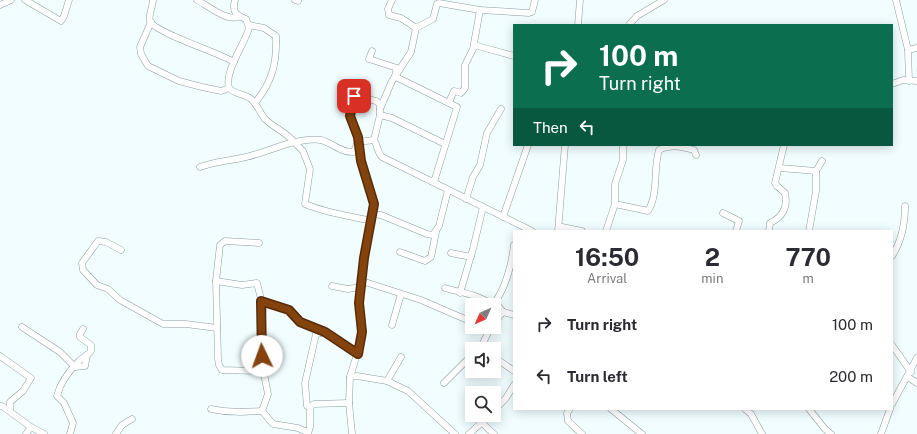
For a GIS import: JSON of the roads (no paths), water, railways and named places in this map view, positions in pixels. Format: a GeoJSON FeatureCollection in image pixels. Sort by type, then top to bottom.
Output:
{"type":"FeatureCollection","features":[{"type":"Feature","properties":{"kind":"street"},"geometry":{"type":"LineString","coordinates":[[0,5],[11,0]]}},
{"type":"Feature","properties":{"kind":"street"},"geometry":{"type":"LineString","coordinates":[[25,0],[61,20],[64,16],[69,0]]}},
{"type":"Feature","properties":{"kind":"street"},"geometry":{"type":"LineString","coordinates":[[153,0],[150,17],[151,22],[140,47],[141,54],[148,66],[180,80],[202,87],[222,91],[229,88]]}},
{"type":"Feature","properties":{"kind":"street"},"geometry":{"type":"LineString","coordinates":[[197,0],[222,14],[234,18],[239,17],[246,19],[249,25],[248,34],[234,62],[228,80],[229,88],[235,94],[246,96],[255,103],[266,119],[285,133],[303,151],[310,169],[305,204],[335,213],[372,218],[381,215],[427,234],[433,235],[436,232]]}},
{"type":"Feature","properties":{"kind":"street"},"geometry":{"type":"LineString","coordinates":[[235,0],[233,7],[239,17]]}},
{"type":"Feature","properties":{"kind":"street"},"geometry":{"type":"LineString","coordinates":[[392,0],[388,9],[389,15],[401,18],[416,28]]}},
{"type":"Feature","properties":{"kind":"street"},"geometry":{"type":"LineString","coordinates":[[416,28],[433,19],[437,4],[439,3],[480,10],[529,13],[532,12],[534,0]]}},
{"type":"Feature","properties":{"kind":"street"},"geometry":{"type":"LineString","coordinates":[[578,24],[580,0]]}},
{"type":"Feature","properties":{"kind":"street"},"geometry":{"type":"LineString","coordinates":[[630,24],[637,16],[664,0]]}},
{"type":"Feature","properties":{"kind":"street"},"geometry":{"type":"LineString","coordinates":[[896,0],[908,50],[909,81]]}},
{"type":"Feature","properties":{"kind":"street"},"geometry":{"type":"LineString","coordinates":[[449,102],[454,91],[461,93],[465,88],[465,65],[474,44],[480,10]]}},
{"type":"Feature","properties":{"kind":"street"},"geometry":{"type":"LineString","coordinates":[[151,22],[168,35],[209,49],[234,62]]}},
{"type":"Feature","properties":{"kind":"street"},"geometry":{"type":"LineString","coordinates":[[249,25],[264,28],[276,36],[275,63],[266,89],[255,103]]}},
{"type":"Feature","properties":{"kind":"street"},"geometry":{"type":"LineString","coordinates":[[395,76],[411,52],[416,28]]}},
{"type":"Feature","properties":{"kind":"street"},"geometry":{"type":"LineString","coordinates":[[474,44],[513,56]]}},
{"type":"Feature","properties":{"kind":"street"},"geometry":{"type":"LineString","coordinates":[[908,50],[917,48]]}},
{"type":"Feature","properties":{"kind":"street"},"geometry":{"type":"LineString","coordinates":[[372,51],[369,59],[397,68],[379,114],[374,140],[382,157],[530,230]]}},
{"type":"Feature","properties":{"kind":"street"},"geometry":{"type":"LineString","coordinates":[[395,76],[457,107],[434,182]]}},
{"type":"Feature","properties":{"kind":"street"},"geometry":{"type":"LineString","coordinates":[[893,84],[903,80],[917,81]]}},
{"type":"Feature","properties":{"kind":"street"},"geometry":{"type":"LineString","coordinates":[[352,434],[349,403],[350,377],[358,354],[362,332],[359,303],[364,258],[374,204],[361,161],[358,142],[350,116],[353,97],[356,95],[378,102],[379,114]]}},
{"type":"Feature","properties":{"kind":"street"},"geometry":{"type":"LineString","coordinates":[[466,199],[473,177],[480,165],[488,134],[501,109]]}},
{"type":"Feature","properties":{"kind":"street"},"geometry":{"type":"LineString","coordinates":[[379,114],[398,121],[445,144]]}},
{"type":"Feature","properties":{"kind":"street"},"geometry":{"type":"LineString","coordinates":[[200,167],[216,161],[230,160],[268,151],[294,142],[320,140],[349,153],[354,152],[358,142]]}},
{"type":"Feature","properties":{"kind":"street"},"geometry":{"type":"LineString","coordinates":[[358,142],[374,140]]}},
{"type":"Feature","properties":{"kind":"street"},"geometry":{"type":"LineString","coordinates":[[503,217],[528,146]]}},
{"type":"Feature","properties":{"kind":"street"},"geometry":{"type":"LineString","coordinates":[[559,230],[565,146]]}},
{"type":"Feature","properties":{"kind":"street"},"geometry":{"type":"LineString","coordinates":[[606,230],[615,204],[615,184],[623,160],[623,146]]}},
{"type":"Feature","properties":{"kind":"street"},"geometry":{"type":"LineString","coordinates":[[615,204],[648,211],[654,189],[659,147],[666,146],[694,150],[696,155]]}},
{"type":"Feature","properties":{"kind":"street"},"geometry":{"type":"LineString","coordinates":[[769,230],[770,223],[781,217],[786,204],[785,193],[776,185],[784,146]]}},
{"type":"Feature","properties":{"kind":"street"},"geometry":{"type":"LineString","coordinates":[[809,230],[816,190],[816,171],[822,161]]}},
{"type":"Feature","properties":{"kind":"street"},"geometry":{"type":"LineString","coordinates":[[780,168],[816,171]]}},
{"type":"Feature","properties":{"kind":"street"},"geometry":{"type":"LineString","coordinates":[[400,252],[425,261],[431,257],[436,232],[448,190]]}},
{"type":"Feature","properties":{"kind":"street"},"geometry":{"type":"LineString","coordinates":[[893,255],[897,249],[905,220],[905,206]]}},
{"type":"Feature","properties":{"kind":"street"},"geometry":{"type":"LineString","coordinates":[[460,293],[471,257],[483,207]]}},
{"type":"Feature","properties":{"kind":"street"},"geometry":{"type":"LineString","coordinates":[[723,213],[739,221],[736,230]]}},
{"type":"Feature","properties":{"kind":"street"},"geometry":{"type":"LineString","coordinates":[[515,224],[515,230]]}},
{"type":"Feature","properties":{"kind":"street"},"geometry":{"type":"LineString","coordinates":[[560,230],[562,227],[577,230]]}},
{"type":"Feature","properties":{"kind":"street"},"geometry":{"type":"LineString","coordinates":[[121,250],[106,242],[98,241],[82,263],[83,270],[98,285],[108,289],[120,300],[163,324],[186,324],[217,328]]}},
{"type":"Feature","properties":{"kind":"street"},"geometry":{"type":"LineString","coordinates":[[259,243],[225,241],[220,244],[216,282],[217,328],[218,359],[222,370],[257,372],[263,369]]}},
{"type":"Feature","properties":{"kind":"street"},"geometry":{"type":"LineString","coordinates":[[513,250],[504,284],[500,295],[495,302],[502,313],[513,315]]}},
{"type":"Feature","properties":{"kind":"street"},"geometry":{"type":"LineString","coordinates":[[451,253],[471,257]]}},
{"type":"Feature","properties":{"kind":"street"},"geometry":{"type":"LineString","coordinates":[[216,282],[242,285],[257,283],[263,307],[261,341],[263,369],[268,394],[262,412]]}},
{"type":"Feature","properties":{"kind":"street"},"geometry":{"type":"LineString","coordinates":[[361,287],[364,282],[421,300],[465,319]]}},
{"type":"Feature","properties":{"kind":"street"},"geometry":{"type":"LineString","coordinates":[[332,286],[348,288],[361,287]]}},
{"type":"Feature","properties":{"kind":"street"},"geometry":{"type":"LineString","coordinates":[[445,288],[460,293],[468,293],[479,298]]}},
{"type":"Feature","properties":{"kind":"street"},"geometry":{"type":"LineString","coordinates":[[392,325],[401,294]]}},
{"type":"Feature","properties":{"kind":"street"},"geometry":{"type":"LineString","coordinates":[[261,301],[289,310],[300,322],[325,332],[358,354]]}},
{"type":"Feature","properties":{"kind":"street"},"geometry":{"type":"LineString","coordinates":[[22,327],[60,352],[74,366],[85,366],[87,355],[92,347],[80,337],[83,329]]}},
{"type":"Feature","properties":{"kind":"street"},"geometry":{"type":"LineString","coordinates":[[211,409],[234,413],[241,411],[262,412],[273,424],[298,428],[307,433],[310,427],[310,407],[307,406],[305,383],[316,334],[325,332]]}},
{"type":"Feature","properties":{"kind":"street"},"geometry":{"type":"LineString","coordinates":[[893,347],[909,374],[917,382]]}},
{"type":"Feature","properties":{"kind":"street"},"geometry":{"type":"LineString","coordinates":[[0,356],[31,378],[23,391],[10,402],[10,411]]}},
{"type":"Feature","properties":{"kind":"street"},"geometry":{"type":"LineString","coordinates":[[387,381],[401,357]]}},
{"type":"Feature","properties":{"kind":"street"},"geometry":{"type":"LineString","coordinates":[[893,402],[917,358]]}},
{"type":"Feature","properties":{"kind":"street"},"geometry":{"type":"LineString","coordinates":[[444,383],[465,362]]}},
{"type":"Feature","properties":{"kind":"street"},"geometry":{"type":"LineString","coordinates":[[501,362],[513,370]]}},
{"type":"Feature","properties":{"kind":"street"},"geometry":{"type":"LineString","coordinates":[[70,434],[73,422],[64,402],[57,396],[58,391],[74,366]]}},
{"type":"Feature","properties":{"kind":"street"},"geometry":{"type":"LineString","coordinates":[[350,377],[357,376],[387,381],[408,391],[455,434]]}},
{"type":"Feature","properties":{"kind":"street"},"geometry":{"type":"LineString","coordinates":[[501,403],[513,387]]}},
{"type":"Feature","properties":{"kind":"street"},"geometry":{"type":"LineString","coordinates":[[310,407],[318,402],[349,403]]}},
{"type":"Feature","properties":{"kind":"street"},"geometry":{"type":"LineString","coordinates":[[0,406],[44,434]]}},
{"type":"Feature","properties":{"kind":"street"},"geometry":{"type":"LineString","coordinates":[[569,410],[567,413],[568,421],[579,433]]}},
{"type":"Feature","properties":{"kind":"street"},"geometry":{"type":"LineString","coordinates":[[612,410],[642,434]]}},
{"type":"Feature","properties":{"kind":"street"},"geometry":{"type":"LineString","coordinates":[[746,410],[751,414],[762,434]]}},
{"type":"Feature","properties":{"kind":"street"},"geometry":{"type":"LineString","coordinates":[[810,410],[824,432],[831,434]]}},
{"type":"Feature","properties":{"kind":"street"},"geometry":{"type":"LineString","coordinates":[[881,434],[890,410]]}},
{"type":"Feature","properties":{"kind":"street"},"geometry":{"type":"LineString","coordinates":[[116,434],[122,425],[132,419]]}},
{"type":"Feature","properties":{"kind":"street"},"geometry":{"type":"LineString","coordinates":[[469,434],[482,424],[494,434]]}},
{"type":"Feature","properties":{"kind":"street"},"geometry":{"type":"LineString","coordinates":[[26,434],[31,427]]}}]}
